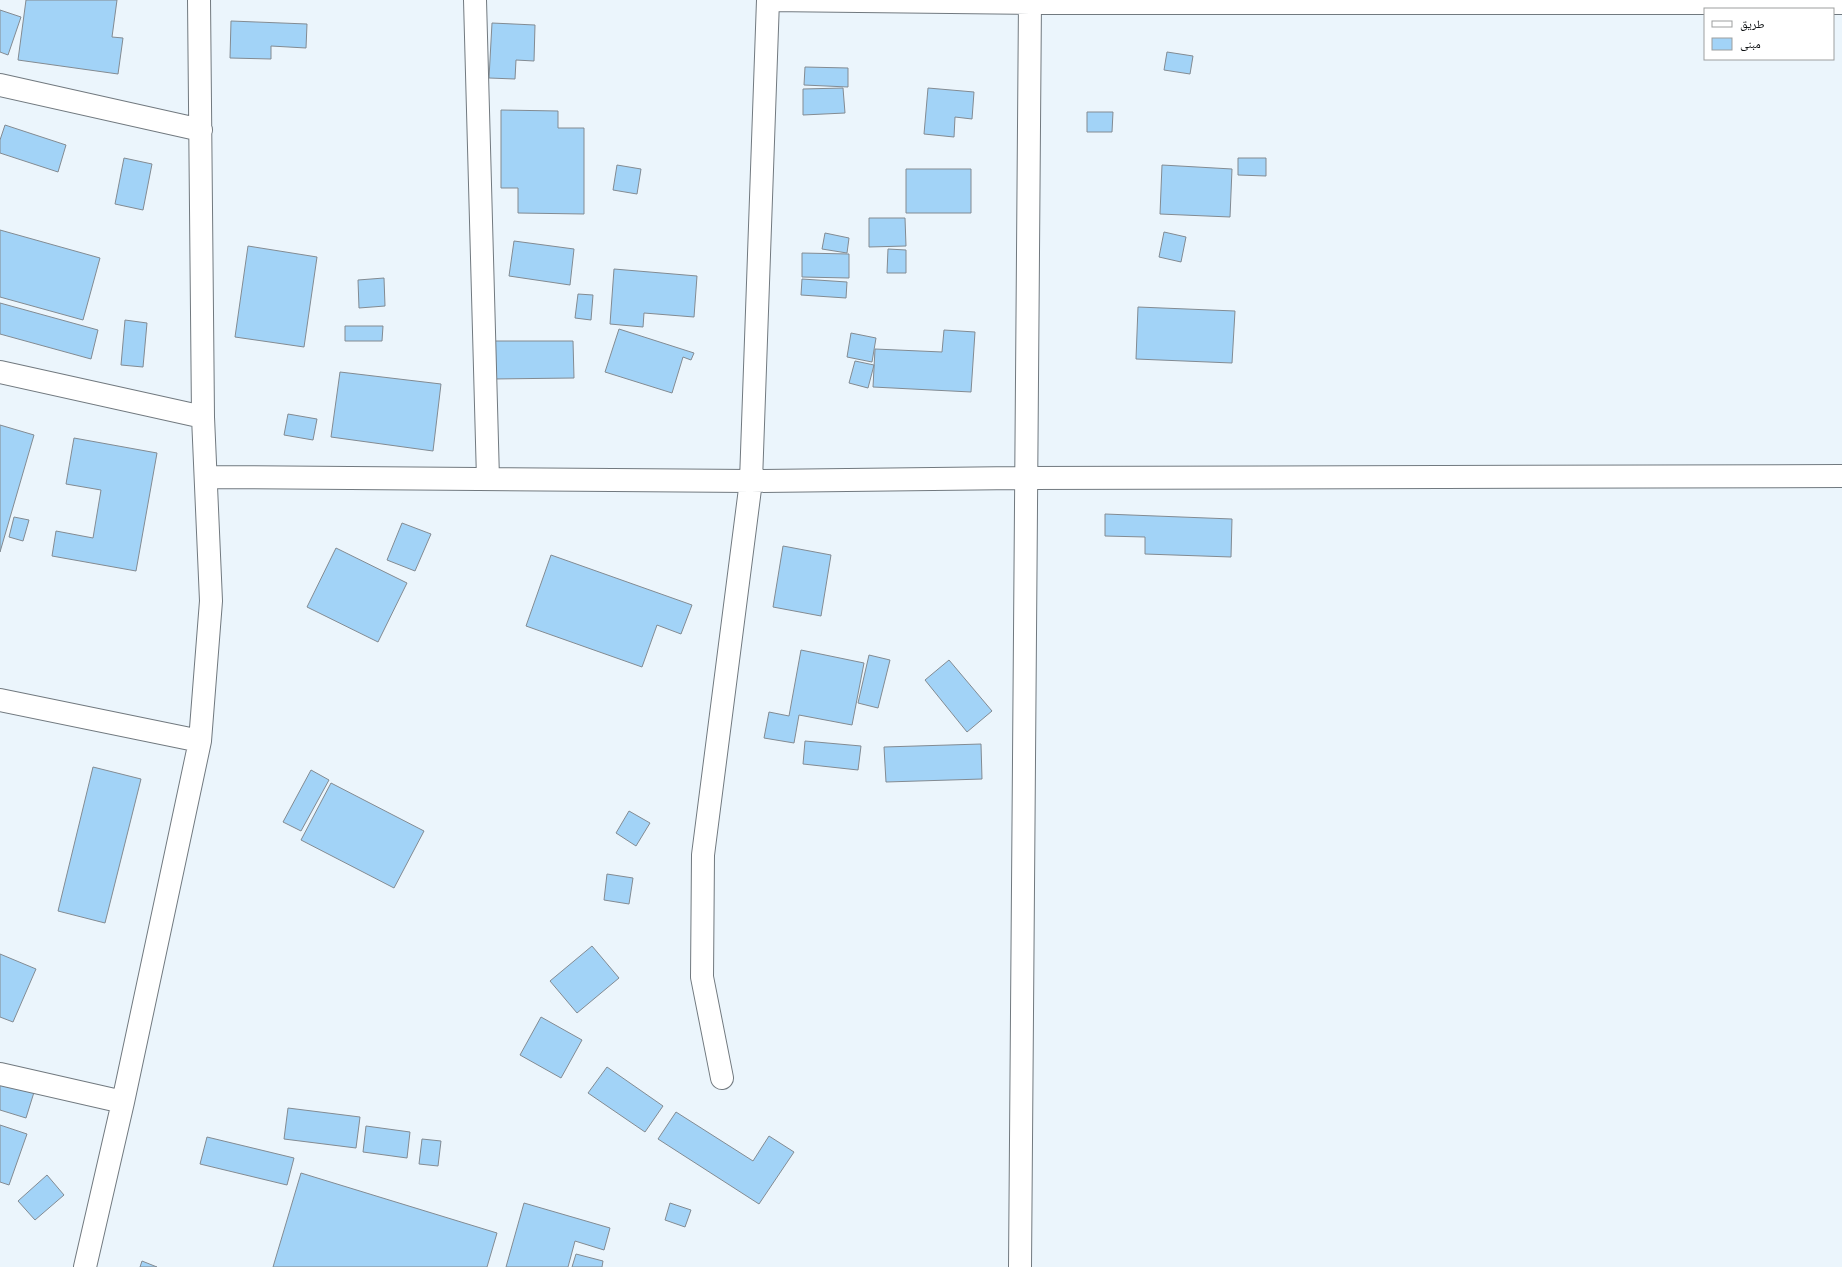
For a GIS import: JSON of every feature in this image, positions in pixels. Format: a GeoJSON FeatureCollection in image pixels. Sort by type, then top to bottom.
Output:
{"type":"FeatureCollection","features":[{"type":"Feature","properties":{"kind":"street"},"geometry":{"type":"LineString","coordinates":[[85,1267],[124,1102],[200,741],[211,601],[207,477],[203,417],[200,0]]}},
{"type":"Feature","properties":{"kind":"street"},"geometry":{"type":"LineString","coordinates":[[475,0],[488,479]]}},
{"type":"Feature","properties":{"kind":"street"},"geometry":{"type":"LineString","coordinates":[[722,1078],[702,977],[703,855],[751,481],[769,0],[1030,2],[1842,3]]}},
{"type":"Feature","properties":{"kind":"street"},"geometry":{"type":"LineString","coordinates":[[1020,1267],[1025,478],[1030,2]]}},
{"type":"Feature","properties":{"kind":"street"},"geometry":{"type":"LineString","coordinates":[[0,85],[201,130]]}},
{"type":"Feature","properties":{"kind":"street"},"geometry":{"type":"LineString","coordinates":[[0,372],[203,417]]}},
{"type":"Feature","properties":{"kind":"street"},"geometry":{"type":"LineString","coordinates":[[207,477],[751,481],[1025,478],[1842,476]]}},
{"type":"Feature","properties":{"kind":"street"},"geometry":{"type":"LineString","coordinates":[[0,700],[200,741]]}},
{"type":"Feature","properties":{"kind":"street"},"geometry":{"type":"LineString","coordinates":[[0,1074],[124,1102]]}},
{"type":"Feature","properties":{"kind":"building"},"geometry":{"type":"Polygon","coordinates":[[[26,0],[117,0],[112,37],[123,38],[118,74],[18,60],[26,0]]]}},
{"type":"Feature","properties":{"kind":"building"},"geometry":{"type":"Polygon","coordinates":[[[0,10],[21,17],[8,55],[0,52],[0,10]]]}},
{"type":"Feature","properties":{"kind":"building"},"geometry":{"type":"Polygon","coordinates":[[[231,21],[307,24],[306,48],[271,46],[271,59],[230,58],[231,21]]]}},
{"type":"Feature","properties":{"kind":"building"},"geometry":{"type":"Polygon","coordinates":[[[492,23],[535,25],[534,61],[516,60],[515,79],[489,78],[492,23]]]}},
{"type":"Feature","properties":{"kind":"building"},"geometry":{"type":"Polygon","coordinates":[[[1167,52],[1193,56],[1190,74],[1164,70],[1167,52]]]}},
{"type":"Feature","properties":{"kind":"building"},"geometry":{"type":"Polygon","coordinates":[[[805,67],[848,68],[848,87],[804,85],[805,67]]]}},
{"type":"Feature","properties":{"kind":"building"},"geometry":{"type":"Polygon","coordinates":[[[843,88],[845,113],[803,115],[803,89],[843,88]]]}},
{"type":"Feature","properties":{"kind":"building"},"geometry":{"type":"Polygon","coordinates":[[[928,88],[974,92],[972,119],[955,117],[954,137],[924,134],[928,88]]]}},
{"type":"Feature","properties":{"kind":"building"},"geometry":{"type":"Polygon","coordinates":[[[501,110],[558,111],[558,128],[584,128],[584,214],[518,213],[518,188],[501,188],[501,110]]]}},
{"type":"Feature","properties":{"kind":"building"},"geometry":{"type":"Polygon","coordinates":[[[1087,112],[1113,112],[1112,132],[1087,132],[1087,112]]]}},
{"type":"Feature","properties":{"kind":"building"},"geometry":{"type":"Polygon","coordinates":[[[5,125],[66,145],[58,172],[0,153],[0,140],[5,125]]]}},
{"type":"Feature","properties":{"kind":"building"},"geometry":{"type":"Polygon","coordinates":[[[124,158],[152,164],[143,210],[115,204],[124,158]]]}},
{"type":"Feature","properties":{"kind":"building"},"geometry":{"type":"Polygon","coordinates":[[[1238,158],[1266,158],[1266,176],[1238,175],[1238,158]]]}},
{"type":"Feature","properties":{"kind":"building"},"geometry":{"type":"Polygon","coordinates":[[[617,165],[641,169],[637,194],[613,190],[617,165]]]}},
{"type":"Feature","properties":{"kind":"building"},"geometry":{"type":"Polygon","coordinates":[[[1162,165],[1232,169],[1230,217],[1160,214],[1162,165]]]}},
{"type":"Feature","properties":{"kind":"building"},"geometry":{"type":"Polygon","coordinates":[[[906,169],[971,169],[971,213],[906,213],[906,169]]]}},
{"type":"Feature","properties":{"kind":"building"},"geometry":{"type":"Polygon","coordinates":[[[869,218],[905,218],[906,246],[869,247],[869,218]]]}},
{"type":"Feature","properties":{"kind":"building"},"geometry":{"type":"Polygon","coordinates":[[[0,230],[100,258],[83,320],[0,297],[0,230]]]}},
{"type":"Feature","properties":{"kind":"building"},"geometry":{"type":"Polygon","coordinates":[[[1164,232],[1186,237],[1181,262],[1159,257],[1164,232]]]}},
{"type":"Feature","properties":{"kind":"building"},"geometry":{"type":"Polygon","coordinates":[[[825,233],[849,238],[847,253],[822,249],[825,233]]]}},
{"type":"Feature","properties":{"kind":"building"},"geometry":{"type":"Polygon","coordinates":[[[514,241],[574,249],[570,285],[509,276],[514,241]]]}},
{"type":"Feature","properties":{"kind":"building"},"geometry":{"type":"Polygon","coordinates":[[[248,246],[317,257],[304,347],[235,337],[248,246]]]}},
{"type":"Feature","properties":{"kind":"building"},"geometry":{"type":"Polygon","coordinates":[[[888,249],[906,250],[906,273],[887,273],[888,249]]]}},
{"type":"Feature","properties":{"kind":"building"},"geometry":{"type":"Polygon","coordinates":[[[802,253],[849,254],[849,278],[802,277],[802,253]]]}},
{"type":"Feature","properties":{"kind":"building"},"geometry":{"type":"Polygon","coordinates":[[[614,269],[697,276],[694,317],[644,313],[643,327],[610,324],[614,269]]]}},
{"type":"Feature","properties":{"kind":"building"},"geometry":{"type":"Polygon","coordinates":[[[384,278],[385,306],[359,308],[358,280],[384,278]]]}},
{"type":"Feature","properties":{"kind":"building"},"geometry":{"type":"Polygon","coordinates":[[[802,279],[847,282],[846,298],[801,295],[802,279]]]}},
{"type":"Feature","properties":{"kind":"building"},"geometry":{"type":"Polygon","coordinates":[[[578,294],[593,295],[591,320],[575,318],[578,294]]]}},
{"type":"Feature","properties":{"kind":"building"},"geometry":{"type":"Polygon","coordinates":[[[0,303],[98,330],[91,359],[0,334],[0,303]]]}},
{"type":"Feature","properties":{"kind":"building"},"geometry":{"type":"Polygon","coordinates":[[[1138,307],[1235,311],[1232,363],[1136,359],[1138,307]]]}},
{"type":"Feature","properties":{"kind":"building"},"geometry":{"type":"Polygon","coordinates":[[[125,320],[147,323],[143,367],[121,365],[125,320]]]}},
{"type":"Feature","properties":{"kind":"building"},"geometry":{"type":"Polygon","coordinates":[[[345,326],[383,326],[382,341],[345,341],[345,326]]]}},
{"type":"Feature","properties":{"kind":"building"},"geometry":{"type":"Polygon","coordinates":[[[619,329],[694,353],[691,360],[683,357],[672,393],[605,372],[619,329]]]}},
{"type":"Feature","properties":{"kind":"building"},"geometry":{"type":"Polygon","coordinates":[[[944,330],[975,332],[971,392],[873,387],[875,349],[942,352],[944,330]]]}},
{"type":"Feature","properties":{"kind":"building"},"geometry":{"type":"Polygon","coordinates":[[[851,333],[876,338],[872,362],[847,357],[851,333]]]}},
{"type":"Feature","properties":{"kind":"building"},"geometry":{"type":"Polygon","coordinates":[[[492,341],[573,341],[574,378],[493,379],[492,341]]]}},
{"type":"Feature","properties":{"kind":"building"},"geometry":{"type":"Polygon","coordinates":[[[855,361],[874,365],[868,388],[849,383],[855,361]]]}},
{"type":"Feature","properties":{"kind":"building"},"geometry":{"type":"Polygon","coordinates":[[[340,372],[441,384],[433,451],[331,437],[340,372]]]}},
{"type":"Feature","properties":{"kind":"building"},"geometry":{"type":"Polygon","coordinates":[[[288,414],[317,419],[313,440],[284,435],[288,414]]]}},
{"type":"Feature","properties":{"kind":"building"},"geometry":{"type":"Polygon","coordinates":[[[0,425],[34,435],[0,552],[0,425]]]}},
{"type":"Feature","properties":{"kind":"building"},"geometry":{"type":"Polygon","coordinates":[[[74,438],[157,453],[136,571],[52,556],[56,531],[93,538],[101,490],[66,484],[74,438]]]}},
{"type":"Feature","properties":{"kind":"building"},"geometry":{"type":"Polygon","coordinates":[[[1105,514],[1232,519],[1231,557],[1145,554],[1145,537],[1105,536],[1105,514]]]}},
{"type":"Feature","properties":{"kind":"building"},"geometry":{"type":"Polygon","coordinates":[[[14,517],[29,520],[23,541],[9,537],[14,517]]]}},
{"type":"Feature","properties":{"kind":"building"},"geometry":{"type":"Polygon","coordinates":[[[402,523],[431,534],[415,571],[387,560],[402,523]]]}},
{"type":"Feature","properties":{"kind":"building"},"geometry":{"type":"Polygon","coordinates":[[[783,546],[831,555],[821,616],[773,607],[783,546]]]}},
{"type":"Feature","properties":{"kind":"building"},"geometry":{"type":"Polygon","coordinates":[[[336,548],[407,583],[378,642],[307,607],[336,548]]]}},
{"type":"Feature","properties":{"kind":"building"},"geometry":{"type":"Polygon","coordinates":[[[551,555],[692,605],[681,634],[657,625],[642,667],[526,626],[551,555]]]}},
{"type":"Feature","properties":{"kind":"building"},"geometry":{"type":"Polygon","coordinates":[[[801,650],[864,663],[852,725],[799,715],[794,743],[764,738],[769,712],[789,716],[801,650]]]}},
{"type":"Feature","properties":{"kind":"building"},"geometry":{"type":"Polygon","coordinates":[[[869,655],[890,660],[878,708],[858,703],[869,655]]]}},
{"type":"Feature","properties":{"kind":"building"},"geometry":{"type":"Polygon","coordinates":[[[949,660],[992,711],[967,732],[925,680],[949,660]]]}},
{"type":"Feature","properties":{"kind":"building"},"geometry":{"type":"Polygon","coordinates":[[[805,741],[861,746],[858,770],[803,764],[805,741]]]}},
{"type":"Feature","properties":{"kind":"building"},"geometry":{"type":"Polygon","coordinates":[[[981,744],[982,779],[886,782],[884,747],[981,744]]]}},
{"type":"Feature","properties":{"kind":"building"},"geometry":{"type":"Polygon","coordinates":[[[93,767],[141,779],[105,923],[58,911],[93,767]]]}},
{"type":"Feature","properties":{"kind":"building"},"geometry":{"type":"Polygon","coordinates":[[[311,770],[329,780],[301,831],[283,822],[311,770]]]}},
{"type":"Feature","properties":{"kind":"building"},"geometry":{"type":"Polygon","coordinates":[[[331,783],[424,831],[394,888],[301,840],[331,783]]]}},
{"type":"Feature","properties":{"kind":"building"},"geometry":{"type":"Polygon","coordinates":[[[629,811],[650,823],[636,846],[616,833],[629,811]]]}},
{"type":"Feature","properties":{"kind":"building"},"geometry":{"type":"Polygon","coordinates":[[[607,874],[633,878],[629,904],[604,900],[607,874]]]}},
{"type":"Feature","properties":{"kind":"building"},"geometry":{"type":"Polygon","coordinates":[[[592,946],[619,978],[577,1013],[550,981],[592,946]]]}},
{"type":"Feature","properties":{"kind":"building"},"geometry":{"type":"Polygon","coordinates":[[[0,954],[36,969],[13,1022],[0,1017],[0,954]]]}},
{"type":"Feature","properties":{"kind":"building"},"geometry":{"type":"Polygon","coordinates":[[[541,1017],[582,1040],[561,1078],[520,1055],[541,1017]]]}},
{"type":"Feature","properties":{"kind":"building"},"geometry":{"type":"Polygon","coordinates":[[[607,1067],[663,1106],[645,1132],[588,1093],[607,1067]]]}},
{"type":"Feature","properties":{"kind":"building"},"geometry":{"type":"Polygon","coordinates":[[[0,1078],[35,1089],[26,1118],[0,1110],[0,1078]]]}},
{"type":"Feature","properties":{"kind":"building"},"geometry":{"type":"Polygon","coordinates":[[[288,1108],[360,1117],[356,1148],[284,1139],[288,1108]]]}},
{"type":"Feature","properties":{"kind":"building"},"geometry":{"type":"Polygon","coordinates":[[[676,1112],[753,1161],[769,1136],[794,1152],[759,1204],[658,1139],[676,1112]]]}},
{"type":"Feature","properties":{"kind":"building"},"geometry":{"type":"Polygon","coordinates":[[[0,1125],[27,1134],[9,1185],[0,1182],[0,1125]]]}},
{"type":"Feature","properties":{"kind":"building"},"geometry":{"type":"Polygon","coordinates":[[[366,1126],[410,1132],[407,1158],[363,1152],[366,1126]]]}},
{"type":"Feature","properties":{"kind":"building"},"geometry":{"type":"Polygon","coordinates":[[[207,1137],[294,1158],[287,1185],[200,1164],[207,1137]]]}},
{"type":"Feature","properties":{"kind":"building"},"geometry":{"type":"Polygon","coordinates":[[[422,1139],[441,1141],[438,1166],[419,1164],[422,1139]]]}},
{"type":"Feature","properties":{"kind":"building"},"geometry":{"type":"Polygon","coordinates":[[[301,1173],[497,1233],[487,1267],[273,1267],[301,1173]]]}},
{"type":"Feature","properties":{"kind":"building"},"geometry":{"type":"Polygon","coordinates":[[[47,1175],[64,1195],[35,1220],[18,1201],[47,1175]]]}},
{"type":"Feature","properties":{"kind":"building"},"geometry":{"type":"Polygon","coordinates":[[[524,1203],[610,1228],[604,1250],[575,1241],[568,1267],[506,1267],[524,1203]]]}},
{"type":"Feature","properties":{"kind":"building"},"geometry":{"type":"Polygon","coordinates":[[[670,1203],[691,1210],[685,1227],[665,1220],[670,1203]]]}},
{"type":"Feature","properties":{"kind":"building"},"geometry":{"type":"Polygon","coordinates":[[[576,1254],[603,1261],[602,1267],[572,1267],[576,1254]]]}},
{"type":"Feature","properties":{"kind":"building"},"geometry":{"type":"Polygon","coordinates":[[[142,1261],[157,1267],[140,1267],[142,1261]]]}}]}
